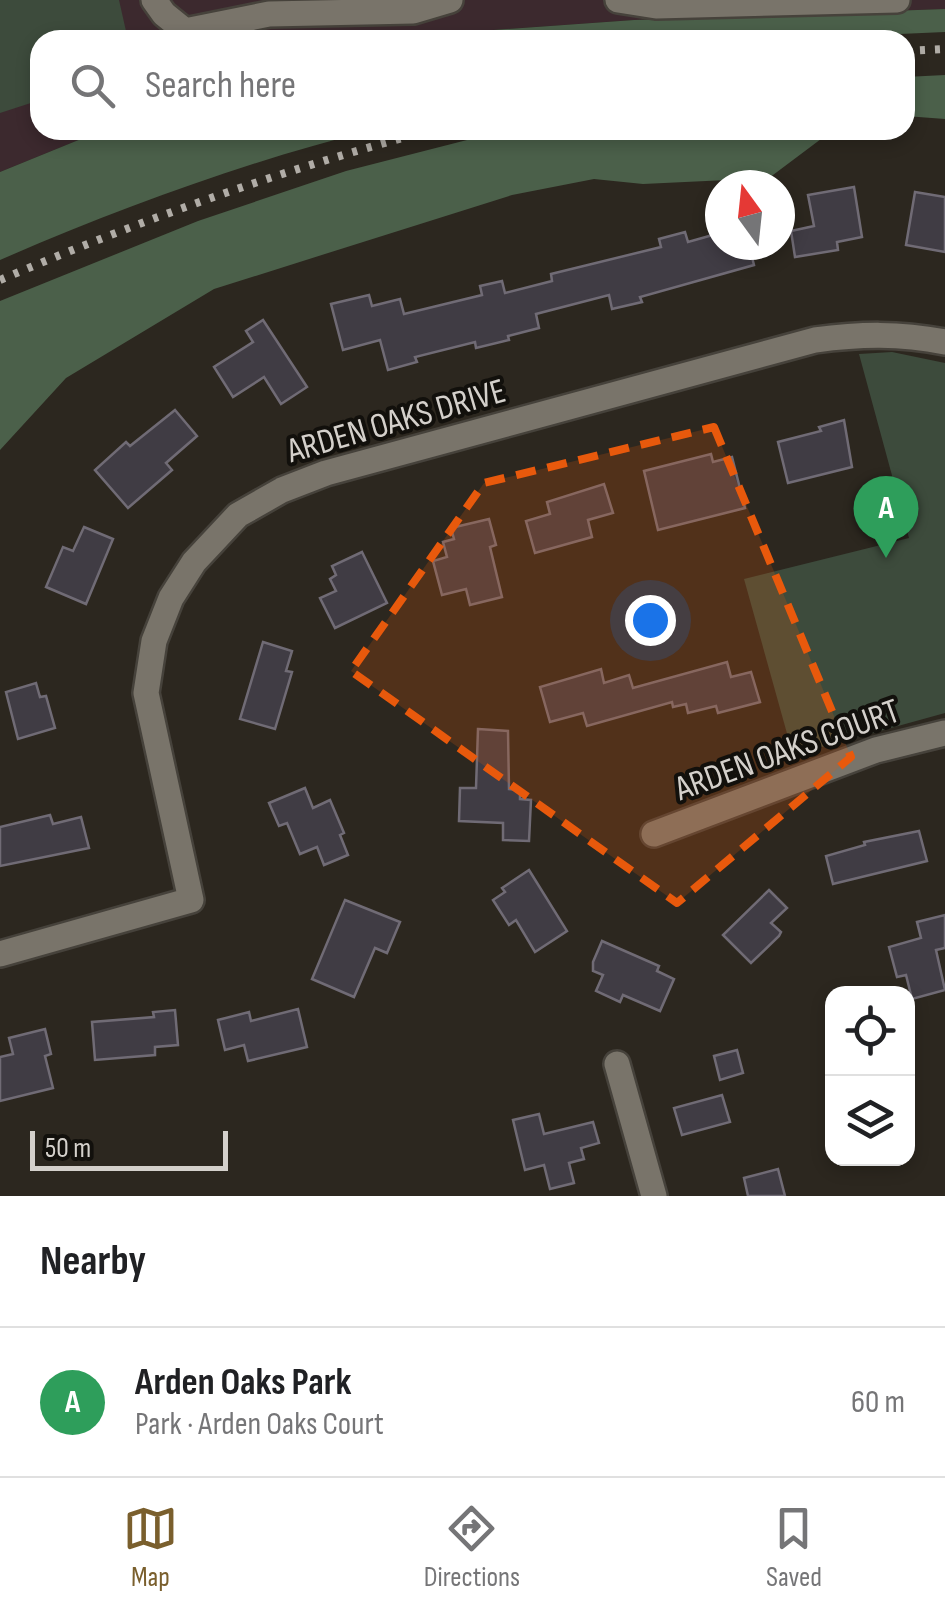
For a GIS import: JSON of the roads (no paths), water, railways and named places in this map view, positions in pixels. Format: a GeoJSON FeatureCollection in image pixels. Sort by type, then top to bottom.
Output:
{"type":"FeatureCollection","features":[{"type":"Feature","properties":{"kind":"street"},"geometry":{"type":"LineString","coordinates":[[154,0],[184,30]]}},
{"type":"Feature","properties":{"kind":"street"},"geometry":{"type":"LineString","coordinates":[[190,30],[269,14],[412,11],[450,0]]}},
{"type":"Feature","properties":{"kind":"street"},"geometry":{"type":"LineString","coordinates":[[618,0],[656,6],[897,0]]}},
{"type":"Feature","properties":{"kind":"street","name":"ARDEN OAKS DRIVE"},"geometry":{"type":"LineString","coordinates":[[0,954],[190,900],[146,693],[154,641],[170,598],[194,562],[238,515],[282,490],[326,473],[815,340],[858,334],[910,335],[945,342]]}},
{"type":"Feature","properties":{"kind":"street","name":"ARDEN OAKS COURT"},"geometry":{"type":"LineString","coordinates":[[654,834],[876,750],[945,733]]}},
{"type":"Feature","properties":{"kind":"street"},"geometry":{"type":"LineString","coordinates":[[617,1064],[654,1196]]}},
{"type":"Feature","properties":{"kind":"railway"},"geometry":{"type":"LineString","coordinates":[[915,50],[945,49]]}},
{"type":"Feature","properties":{"kind":"railway"},"geometry":{"type":"LineString","coordinates":[[0,280],[213,197],[397,140]]}},
{"type":"Feature","properties":{"kind":"place","name":"Arden Oaks Park"},"geometry":{"type":"Point","coordinates":[886,558]}}]}
